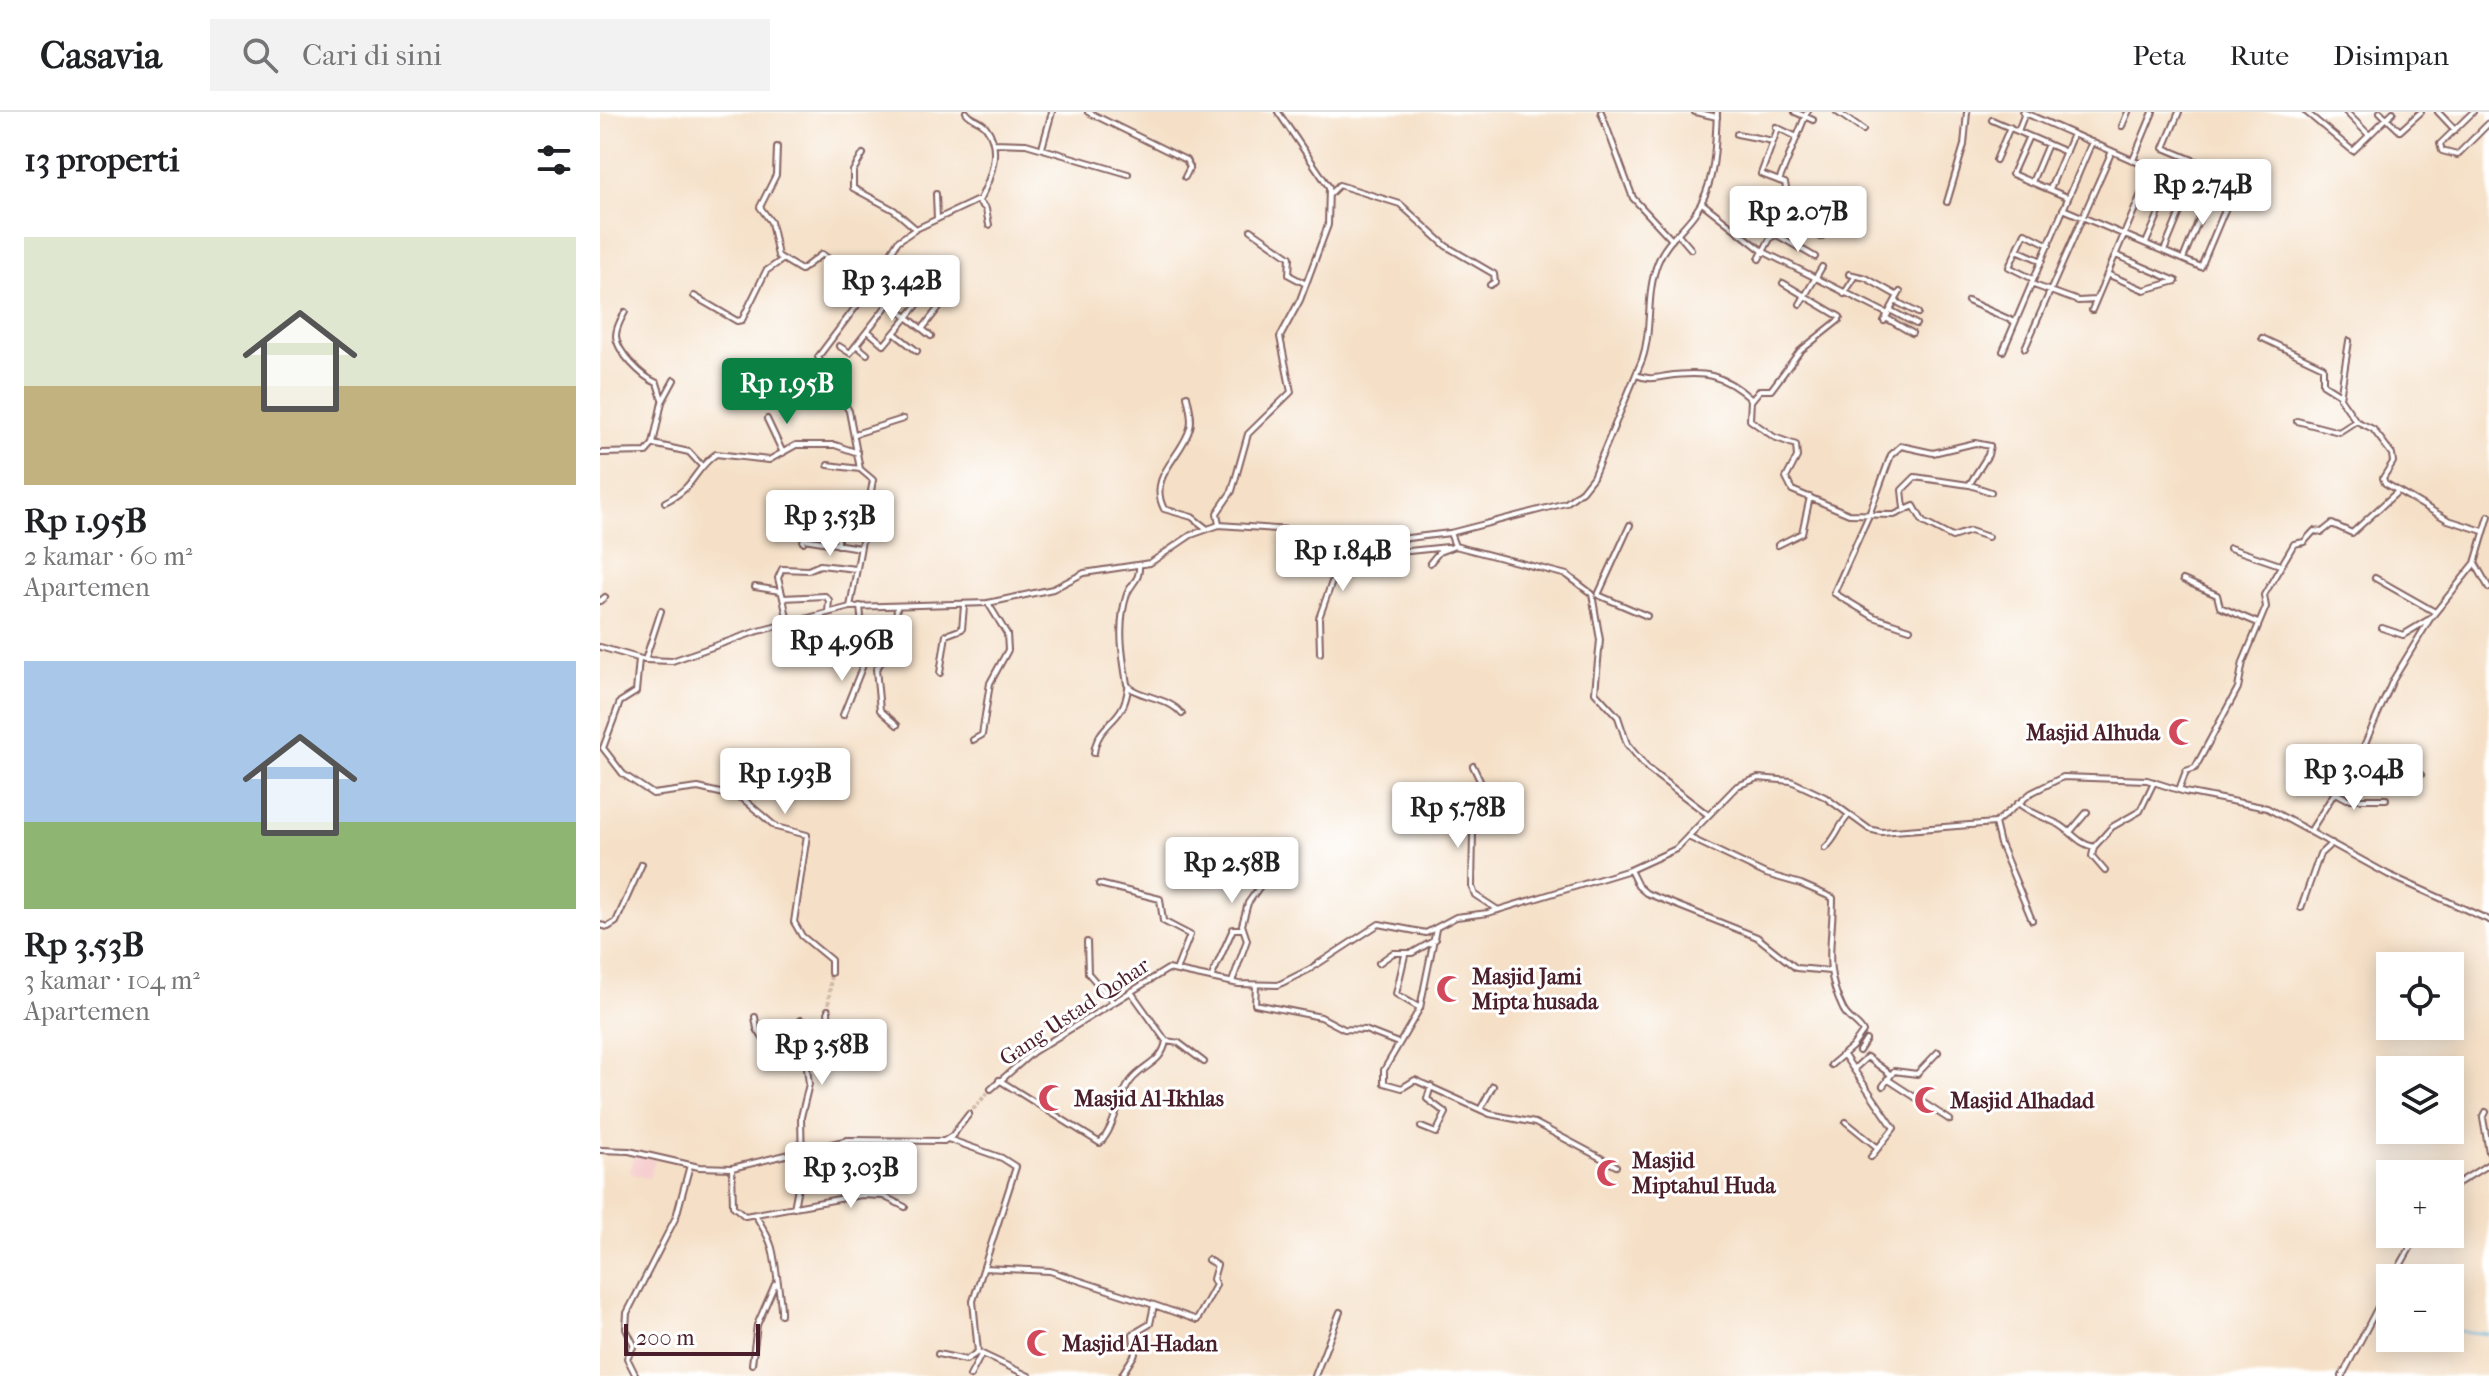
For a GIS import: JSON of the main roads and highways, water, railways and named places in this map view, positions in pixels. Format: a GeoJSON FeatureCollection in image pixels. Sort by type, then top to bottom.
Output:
{"type":"FeatureCollection","features":[{"type":"Feature","properties":{"kind":"waterway"},"geometry":{"type":"LineString","coordinates":[[2464,1331],[2489,1334]]}},
{"type":"Feature","properties":{"kind":"tunnel"},"geometry":{"type":"LineString","coordinates":[[828,1010],[831,973]]}},
{"type":"Feature","properties":{"kind":"tunnel"},"geometry":{"type":"LineString","coordinates":[[969,1114],[991,1089]]}},
{"type":"Feature","properties":{"kind":"place","name":"Masjid Alhuda"},"geometry":{"type":"Point","coordinates":[2182,732]}},
{"type":"Feature","properties":{"kind":"place","name":"Masjid Jami Mipta husada"},"geometry":{"type":"Point","coordinates":[1450,989]}},
{"type":"Feature","properties":{"kind":"place","name":"Masjid Al-Ikhlas"},"geometry":{"type":"Point","coordinates":[1052,1098]}},
{"type":"Feature","properties":{"kind":"place","name":"Masjid Alhadad"},"geometry":{"type":"Point","coordinates":[1928,1100]}},
{"type":"Feature","properties":{"kind":"place","name":"Masjid Miptahul Huda"},"geometry":{"type":"Point","coordinates":[1610,1173]}},
{"type":"Feature","properties":{"kind":"place","name":"Masjid Al-Hadan"},"geometry":{"type":"Point","coordinates":[1040,1343]}}]}
